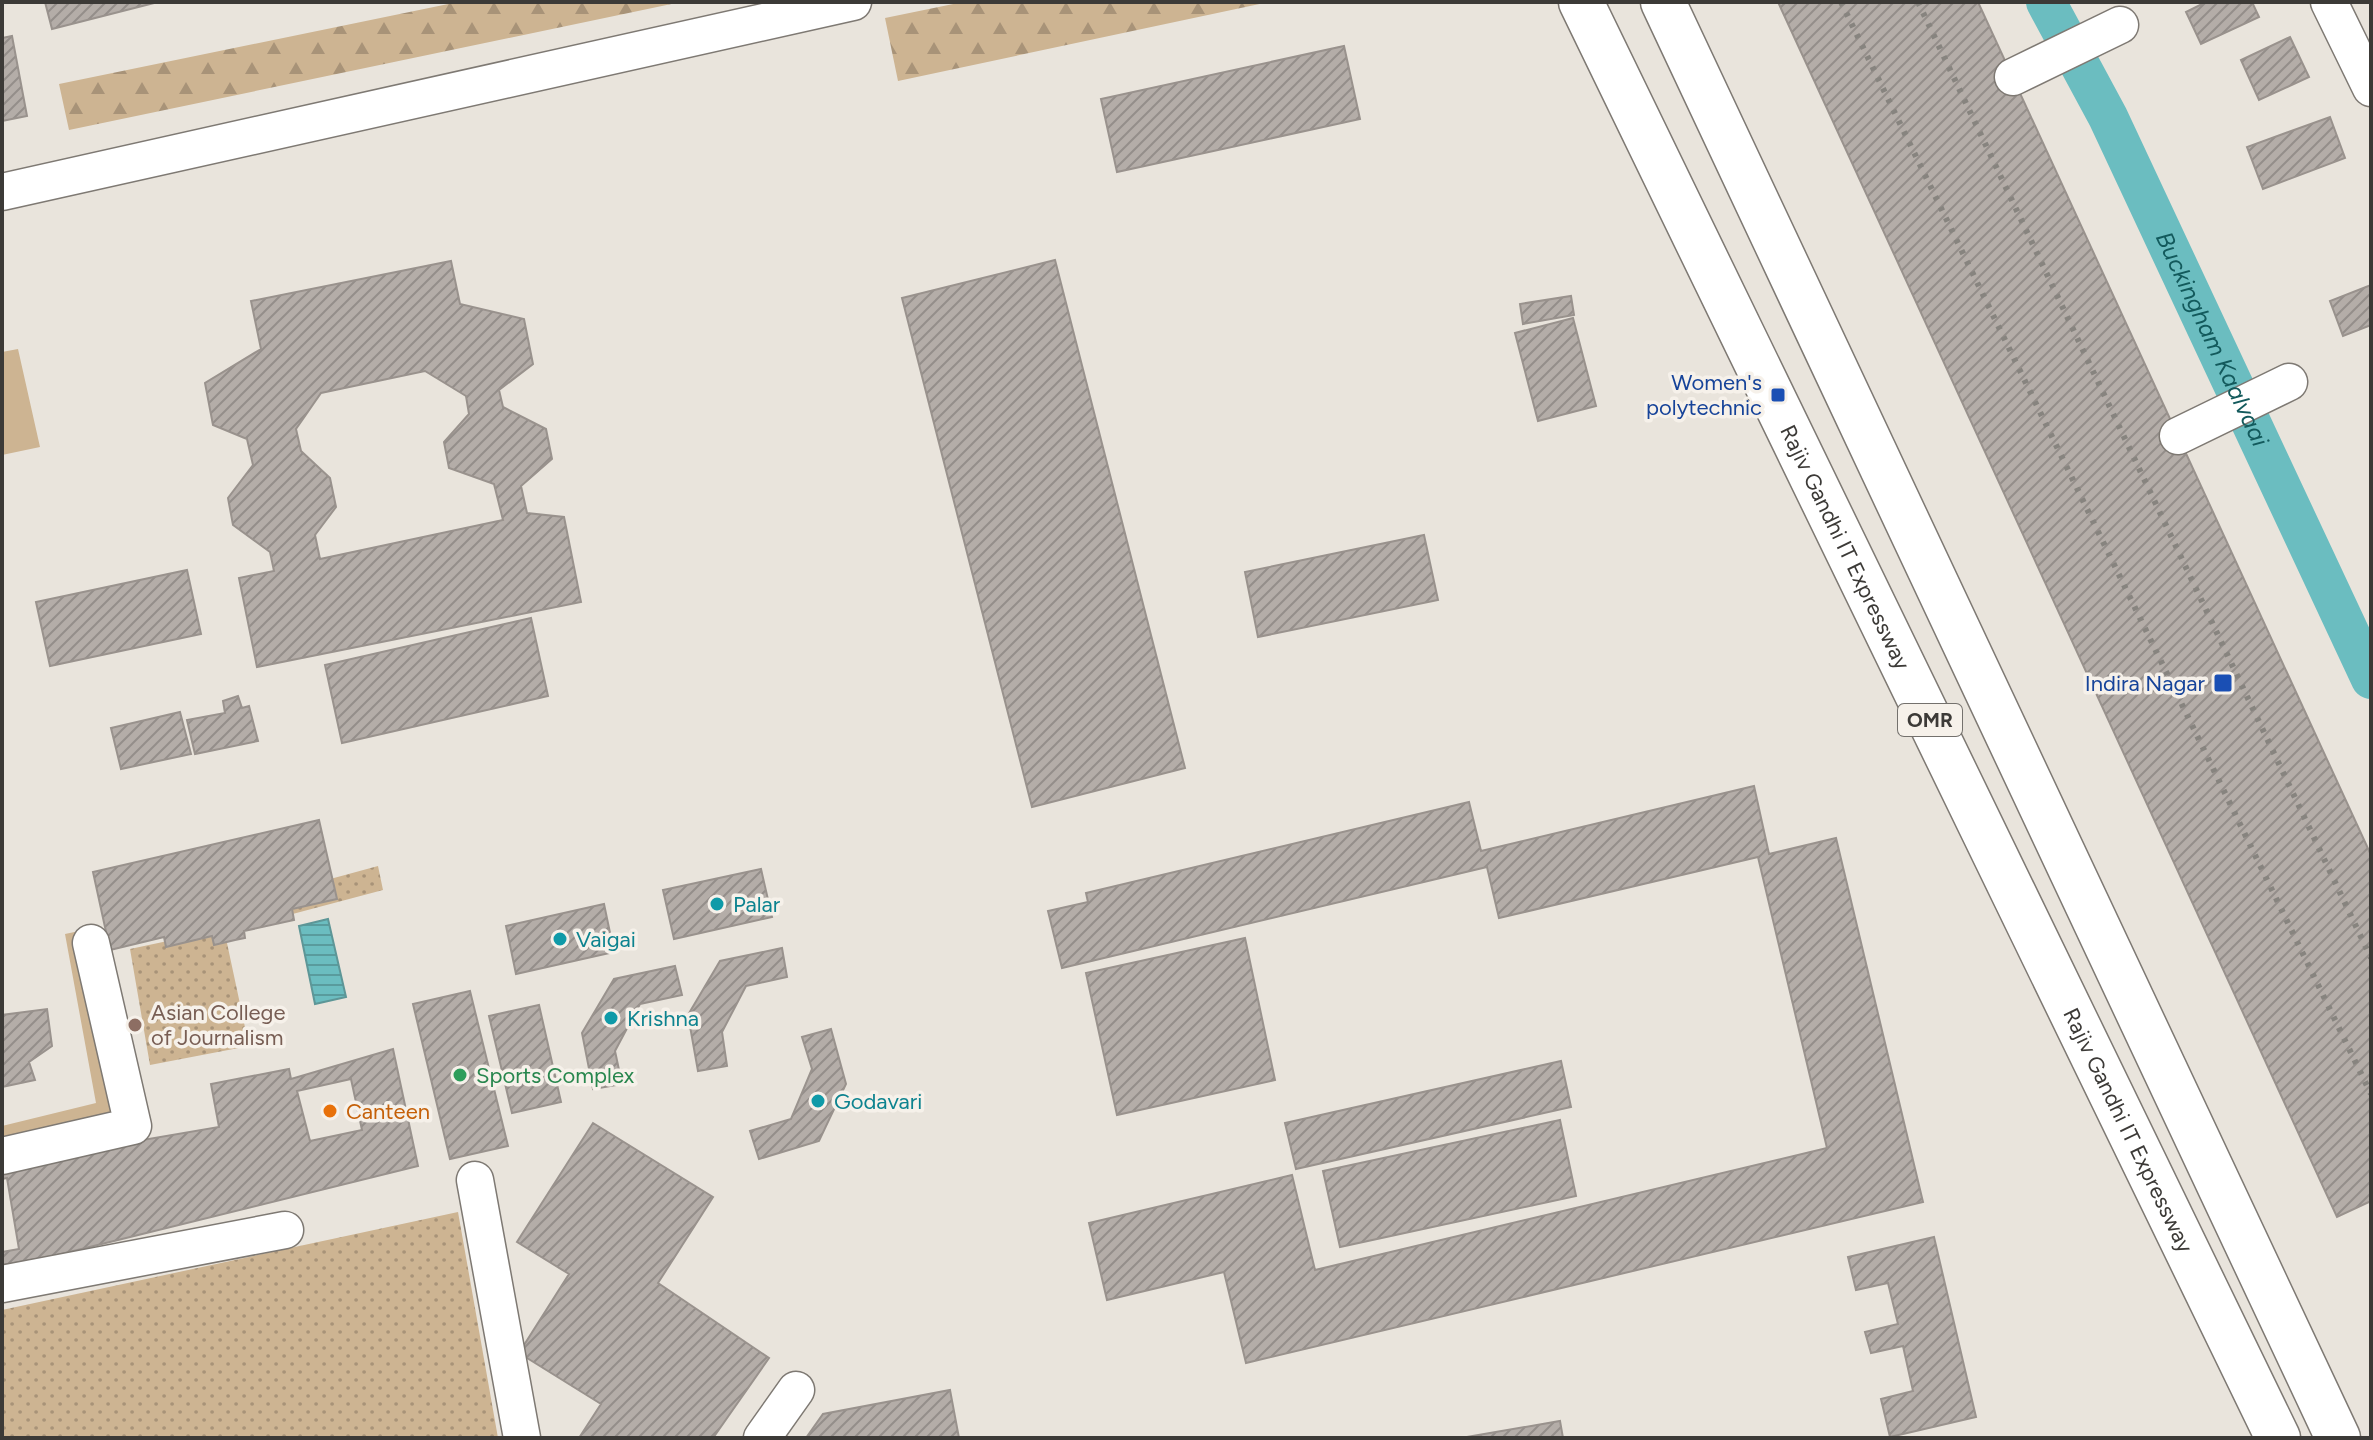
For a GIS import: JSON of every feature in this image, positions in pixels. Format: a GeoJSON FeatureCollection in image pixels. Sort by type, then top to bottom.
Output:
{"type":"FeatureCollection","features":[{"type":"Feature","properties":{"kind":"main road","name":"Rajiv Gandhi IT Expressway"},"geometry":{"type":"LineString","coordinates":[[1581,2],[2278,1438]]}},
{"type":"Feature","properties":{"kind":"main road","name":"OMR"},"geometry":{"type":"LineString","coordinates":[[1663,2],[2338,1438]]}},
{"type":"Feature","properties":{"kind":"street"},"geometry":{"type":"LineString","coordinates":[[2,192],[853,2]]}},
{"type":"Feature","properties":{"kind":"street"},"geometry":{"type":"LineString","coordinates":[[2329,2],[2371,88]]}},
{"type":"Feature","properties":{"kind":"street"},"geometry":{"type":"LineString","coordinates":[[2013,77],[2120,25]]}},
{"type":"Feature","properties":{"kind":"street"},"geometry":{"type":"LineString","coordinates":[[2178,436],[2289,382]]}},
{"type":"Feature","properties":{"kind":"street"},"geometry":{"type":"LineString","coordinates":[[2,1156],[133,1126],[91,943]]}},
{"type":"Feature","properties":{"kind":"street"},"geometry":{"type":"LineString","coordinates":[[475,1180],[522,1438]]}},
{"type":"Feature","properties":{"kind":"street"},"geometry":{"type":"LineString","coordinates":[[2,1284],[285,1230]]}},
{"type":"Feature","properties":{"kind":"street"},"geometry":{"type":"LineString","coordinates":[[762,1438],[796,1390]]}},
{"type":"Feature","properties":{"kind":"green space"},"geometry":{"type":"Polygon","coordinates":[[[458,2],[681,2],[69,130],[59,84],[458,2]]]}},
{"type":"Feature","properties":{"kind":"green space"},"geometry":{"type":"Polygon","coordinates":[[[963,2],[1269,2],[898,81],[885,18],[963,2]]]}},
{"type":"Feature","properties":{"kind":"green space"},"geometry":{"type":"Polygon","coordinates":[[[18,349],[40,447],[2,455],[2,352],[18,349]]]}},
{"type":"Feature","properties":{"kind":"green space"},"geometry":{"type":"Polygon","coordinates":[[[378,866],[383,890],[247,926],[242,903],[378,866]]]}},
{"type":"Feature","properties":{"kind":"green space"},"geometry":{"type":"Polygon","coordinates":[[[224,929],[249,1046],[150,1065],[130,949],[224,929]]]}},
{"type":"Feature","properties":{"kind":"green space"},"geometry":{"type":"Polygon","coordinates":[[[84,930],[117,1115],[2,1141],[2,1126],[96,1103],[65,934],[84,930]]]}},
{"type":"Feature","properties":{"kind":"green space"},"geometry":{"type":"Polygon","coordinates":[[[458,1212],[498,1438],[2,1438],[2,1310],[458,1212]]]}},
{"type":"Feature","properties":{"kind":"water"},"geometry":{"type":"Polygon","coordinates":[[[328,919],[346,997],[315,1004],[299,926],[328,919]]]}},
{"type":"Feature","properties":{"kind":"building"},"geometry":{"type":"Polygon","coordinates":[[[45,2],[158,2],[52,29],[45,2]]]}},
{"type":"Feature","properties":{"kind":"building"},"geometry":{"type":"Polygon","coordinates":[[[1778,2],[1978,2],[2371,855],[2371,1201],[2337,1217],[1778,2]]]}},
{"type":"Feature","properties":{"kind":"building"},"geometry":{"type":"Polygon","coordinates":[[[2206,2],[2252,2],[2259,17],[2201,44],[2186,12],[2206,2]]]}},
{"type":"Feature","properties":{"kind":"building"},"geometry":{"type":"Polygon","coordinates":[[[12,36],[27,116],[2,121],[2,38],[12,36]]]}},
{"type":"Feature","properties":{"kind":"building"},"geometry":{"type":"Polygon","coordinates":[[[2290,37],[2309,77],[2259,100],[2241,60],[2290,37]]]}},
{"type":"Feature","properties":{"kind":"building"},"geometry":{"type":"Polygon","coordinates":[[[1344,46],[1360,119],[1117,172],[1101,99],[1344,46]]]}},
{"type":"Feature","properties":{"kind":"building"},"geometry":{"type":"Polygon","coordinates":[[[2330,117],[2345,158],[2263,189],[2247,147],[2330,117]]]}},
{"type":"Feature","properties":{"kind":"building"},"geometry":{"type":"Polygon","coordinates":[[[1055,260],[1185,768],[1032,807],[902,298],[1055,260]]]}},
{"type":"Feature","properties":{"kind":"building"},"geometry":{"type":"Polygon","coordinates":[[[451,261],[460,304],[524,319],[533,364],[499,390],[503,407],[546,429],[552,459],[521,486],[527,513],[564,517],[581,602],[257,667],[239,578],[274,571],[270,552],[233,525],[228,498],[253,465],[247,439],[213,425],[205,383],[261,349],[251,301],[451,261]],[[425,371],[321,393],[296,429],[301,451],[330,478],[336,507],[315,535],[320,559],[503,520],[494,484],[449,468],[444,442],[469,414],[466,396],[425,371]]]}},
{"type":"Feature","properties":{"kind":"building"},"geometry":{"type":"Polygon","coordinates":[[[2371,285],[2371,325],[2343,336],[2330,301],[2371,285]]]}},
{"type":"Feature","properties":{"kind":"building"},"geometry":{"type":"Polygon","coordinates":[[[1571,296],[1574,315],[1523,324],[1520,304],[1571,296]]]}},
{"type":"Feature","properties":{"kind":"building"},"geometry":{"type":"Polygon","coordinates":[[[1573,318],[1596,406],[1538,421],[1515,333],[1573,318]]]}},
{"type":"Feature","properties":{"kind":"building"},"geometry":{"type":"Polygon","coordinates":[[[1424,535],[1438,600],[1258,637],[1245,572],[1424,535]]]}},
{"type":"Feature","properties":{"kind":"building"},"geometry":{"type":"Polygon","coordinates":[[[187,570],[201,634],[50,666],[36,602],[187,570]]]}},
{"type":"Feature","properties":{"kind":"building"},"geometry":{"type":"Polygon","coordinates":[[[531,618],[548,696],[342,743],[325,665],[531,618]]]}},
{"type":"Feature","properties":{"kind":"building"},"geometry":{"type":"Polygon","coordinates":[[[238,696],[242,708],[249,706],[258,741],[195,754],[187,720],[225,713],[223,701],[238,696]]]}},
{"type":"Feature","properties":{"kind":"building"},"geometry":{"type":"Polygon","coordinates":[[[180,712],[191,754],[121,769],[111,728],[180,712]]]}},
{"type":"Feature","properties":{"kind":"building"},"geometry":{"type":"Polygon","coordinates":[[[1754,786],[1769,854],[1836,838],[1923,1202],[1246,1363],[1224,1272],[1107,1300],[1089,1223],[1292,1175],[1315,1270],[1827,1148],[1758,857],[1499,918],[1487,867],[1062,968],[1048,911],[1088,902],[1086,893],[1469,802],[1481,851],[1754,786]]]}},
{"type":"Feature","properties":{"kind":"building"},"geometry":{"type":"Polygon","coordinates":[[[319,820],[337,899],[292,909],[294,920],[244,931],[245,938],[214,945],[212,936],[166,947],[164,937],[110,950],[93,872],[319,820]]]}},
{"type":"Feature","properties":{"kind":"building","name":"Palar"},"geometry":{"type":"Polygon","coordinates":[[[761,869],[772,917],[674,939],[663,890],[761,869]]]}},
{"type":"Feature","properties":{"kind":"building","name":"Vaigai"},"geometry":{"type":"Polygon","coordinates":[[[604,904],[614,952],[516,974],[506,926],[604,904]]]}},
{"type":"Feature","properties":{"kind":"building"},"geometry":{"type":"Polygon","coordinates":[[[1245,938],[1275,1080],[1117,1115],[1086,973],[1245,938]]]}},
{"type":"Feature","properties":{"kind":"building"},"geometry":{"type":"Polygon","coordinates":[[[782,948],[787,977],[746,986],[722,1032],[727,1066],[698,1071],[688,1015],[720,961],[782,948]]]}},
{"type":"Feature","properties":{"kind":"building","name":"Krishna"},"geometry":{"type":"Polygon","coordinates":[[[675,966],[682,995],[640,1004],[615,1051],[622,1084],[593,1089],[582,1033],[614,979],[675,966]]]}},
{"type":"Feature","properties":{"kind":"building","name":"Sports Complex"},"geometry":{"type":"Polygon","coordinates":[[[470,991],[508,1146],[450,1159],[413,1004],[470,991]]]}},
{"type":"Feature","properties":{"kind":"building"},"geometry":{"type":"Polygon","coordinates":[[[539,1005],[561,1102],[512,1113],[489,1016],[539,1005]]]}},
{"type":"Feature","properties":{"kind":"building"},"geometry":{"type":"Polygon","coordinates":[[[47,1009],[52,1046],[29,1062],[35,1080],[2,1087],[2,1015],[47,1009]]]}},
{"type":"Feature","properties":{"kind":"building","name":"Godavari"},"geometry":{"type":"Polygon","coordinates":[[[831,1029],[846,1084],[819,1141],[759,1159],[750,1131],[791,1119],[812,1069],[802,1037],[831,1029]]]}},
{"type":"Feature","properties":{"kind":"building","name":"Asian College of Journalism"},"geometry":{"type":"Polygon","coordinates":[[[393,1049],[418,1166],[53,1256],[2,1265],[2,1164],[219,1127],[211,1084],[289,1069],[291,1079],[393,1049]]]}},
{"type":"Feature","properties":{"kind":"building"},"geometry":{"type":"Polygon","coordinates":[[[1561,1061],[1571,1107],[1296,1169],[1285,1123],[1561,1061]]]}},
{"type":"Feature","properties":{"kind":"building","name":"Canteen"},"geometry":{"type":"Polygon","coordinates":[[[351,1079],[362,1130],[310,1141],[297,1091],[351,1079]]]}},
{"type":"Feature","properties":{"kind":"building"},"geometry":{"type":"Polygon","coordinates":[[[1560,1120],[1576,1196],[1340,1247],[1323,1171],[1560,1120]]]}},
{"type":"Feature","properties":{"kind":"building"},"geometry":{"type":"Polygon","coordinates":[[[593,1123],[713,1197],[658,1283],[769,1358],[713,1438],[579,1438],[601,1404],[519,1353],[569,1274],[517,1242],[593,1123]]]}},
{"type":"Feature","properties":{"kind":"building"},"geometry":{"type":"Polygon","coordinates":[[[7,1178],[19,1249],[2,1252],[2,1179],[7,1178]]]}},
{"type":"Feature","properties":{"kind":"building"},"geometry":{"type":"Polygon","coordinates":[[[1934,1237],[1976,1417],[1890,1437],[1881,1399],[1913,1391],[1903,1346],[1871,1353],[1865,1332],[1898,1324],[1888,1283],[1856,1290],[1848,1257],[1934,1237]]]}},
{"type":"Feature","properties":{"kind":"building"},"geometry":{"type":"Polygon","coordinates":[[[950,1390],[959,1438],[806,1438],[823,1414],[950,1390]]]}},
{"type":"Feature","properties":{"kind":"building"},"geometry":{"type":"Polygon","coordinates":[[[1560,1421],[1563,1438],[1461,1438],[1560,1421]]]}},
{"type":"Feature","properties":{"kind":"waterway","name":"Buckingham Kaalvaai"},"geometry":{"type":"LineString","coordinates":[[2046,2],[2108,117],[2371,679]]}},
{"type":"Feature","properties":{"kind":"railway"},"geometry":{"type":"LineString","coordinates":[[1841,2],[2371,1094]]}},
{"type":"Feature","properties":{"kind":"railway"},"geometry":{"type":"LineString","coordinates":[[1918,2],[2371,958]]}},
{"type":"Feature","properties":{"kind":"place","name":"Women's polytechnic"},"geometry":{"type":"Point","coordinates":[1778,395]}},
{"type":"Feature","properties":{"kind":"place","name":"Indira Nagar"},"geometry":{"type":"Point","coordinates":[2223,683]}},
{"type":"Feature","properties":{"kind":"place","name":"Palar"},"geometry":{"type":"Point","coordinates":[717,904]}},
{"type":"Feature","properties":{"kind":"place","name":"Vaigai"},"geometry":{"type":"Point","coordinates":[560,939]}},
{"type":"Feature","properties":{"kind":"place","name":"Krishna"},"geometry":{"type":"Point","coordinates":[611,1018]}},
{"type":"Feature","properties":{"kind":"place","name":"Asian College of Journalism"},"geometry":{"type":"Point","coordinates":[135,1025]}},
{"type":"Feature","properties":{"kind":"place","name":"Sports Complex"},"geometry":{"type":"Point","coordinates":[460,1075]}},
{"type":"Feature","properties":{"kind":"place","name":"Godavari"},"geometry":{"type":"Point","coordinates":[818,1101]}},
{"type":"Feature","properties":{"kind":"place","name":"Canteen"},"geometry":{"type":"Point","coordinates":[330,1111]}}]}
